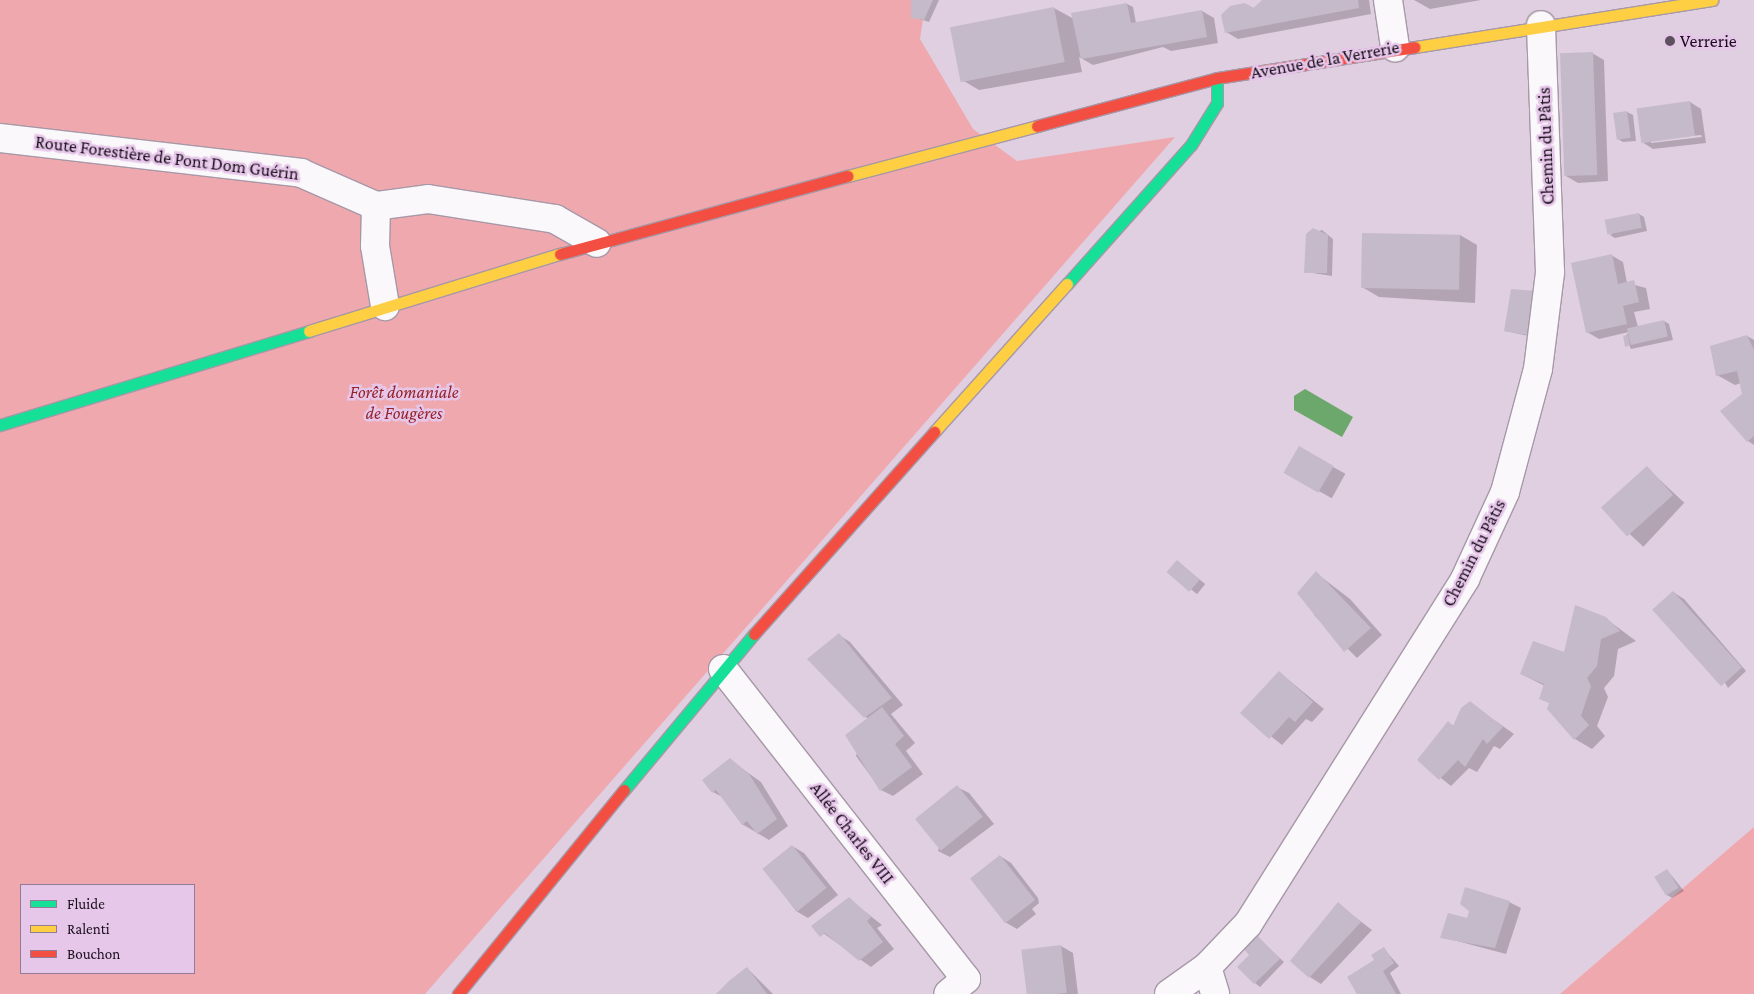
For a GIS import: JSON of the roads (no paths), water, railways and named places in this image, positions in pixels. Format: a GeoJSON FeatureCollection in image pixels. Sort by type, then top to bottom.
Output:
{"type":"FeatureCollection","features":[{"type":"Feature","properties":{"kind":"main road","name":"Avenue de la Verrerie"},"geometry":{"type":"LineString","coordinates":[[0,425],[385,306],[597,243],[1217,78],[1395,47],[1712,0]]}},
{"type":"Feature","properties":{"kind":"main road"},"geometry":{"type":"LineString","coordinates":[[458,994],[723,669],[1191,145],[1217,103],[1217,78]]}},
{"type":"Feature","properties":{"kind":"street"},"geometry":{"type":"LineString","coordinates":[[1388,0],[1395,47]]}},
{"type":"Feature","properties":{"kind":"street","name":"Chemin du Pâtis"},"geometry":{"type":"LineString","coordinates":[[1168,994],[1207,967],[1248,924],[1465,579],[1505,492],[1538,369],[1550,272],[1541,25]]}},
{"type":"Feature","properties":{"kind":"street","name":"Route Forestière de Pont Dom Guérin"},"geometry":{"type":"LineString","coordinates":[[0,138],[301,173],[376,206]]}},
{"type":"Feature","properties":{"kind":"street"},"geometry":{"type":"LineString","coordinates":[[385,306],[376,246],[376,206],[428,199],[555,219],[597,243]]}},
{"type":"Feature","properties":{"kind":"street","name":"Allée Charles VIII"},"geometry":{"type":"LineString","coordinates":[[723,669],[966,979],[948,994]]}},
{"type":"Feature","properties":{"kind":"street"},"geometry":{"type":"LineString","coordinates":[[1207,967],[1215,994]]}},
{"type":"Feature","properties":{"kind":"place","name":"Verrerie"},"geometry":{"type":"Point","coordinates":[1670,41]}},
{"type":"Feature","properties":{"kind":"park label","name":"Forêt domaniale de Fougères"},"geometry":{"type":"Point","coordinates":[404,403]}}]}
